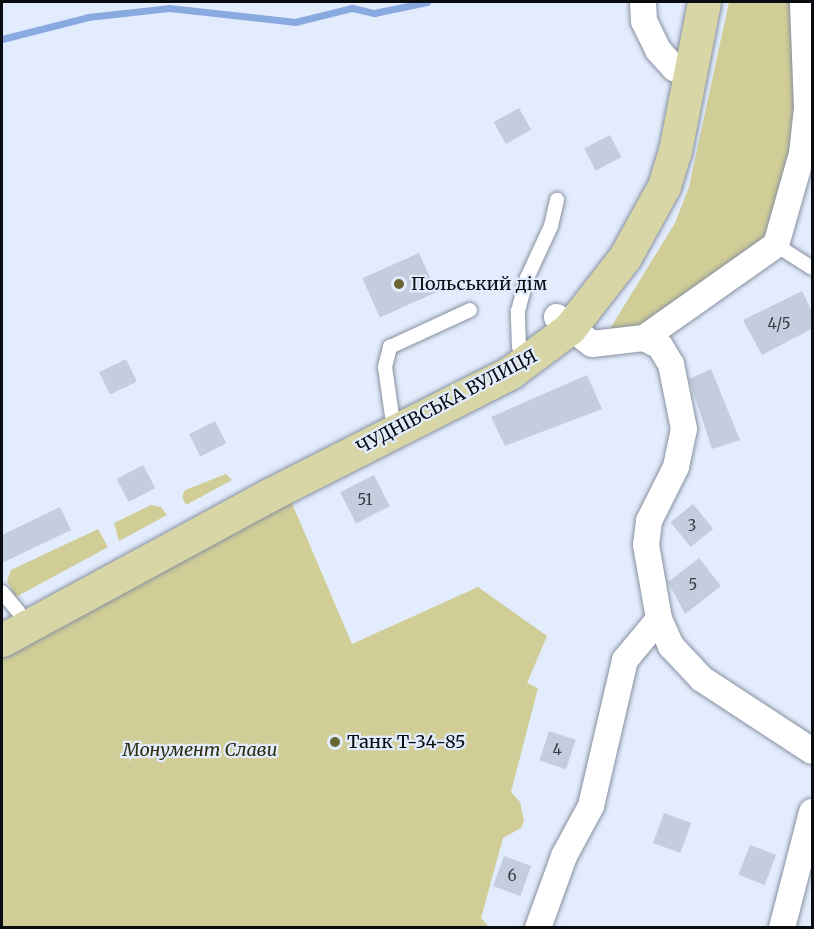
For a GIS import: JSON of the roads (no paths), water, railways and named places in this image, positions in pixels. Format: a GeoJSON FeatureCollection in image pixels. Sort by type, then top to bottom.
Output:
{"type":"FeatureCollection","features":[{"type":"Feature","properties":{"kind":"main road","name":"ЧУДНІВСЬКА ВУЛИЦЯ"},"geometry":{"type":"LineString","coordinates":[[2,640],[269,495],[501,377],[546,349],[618,240],[640,200],[655,161],[688,2]]}},
{"type":"Feature","properties":{"kind":"main road","name":"ЧУДНІВСЬКА ВУЛИЦЯ"},"geometry":{"type":"LineString","coordinates":[[7,609],[392,416],[563,323],[625,257],[664,186],[675,151],[704,2]]}},
{"type":"Feature","properties":{"kind":"street"},"geometry":{"type":"LineString","coordinates":[[643,2],[644,21],[658,50],[675,69]]}},
{"type":"Feature","properties":{"kind":"street"},"geometry":{"type":"LineString","coordinates":[[563,323],[592,344],[644,338],[776,245],[802,154],[806,120],[803,2]]}},
{"type":"Feature","properties":{"kind":"street"},"geometry":{"type":"LineString","coordinates":[[644,338],[660,346],[671,364],[684,429],[676,467],[649,521],[646,544],[659,619],[672,646],[702,679],[813,751]]}},
{"type":"Feature","properties":{"kind":"street"},"geometry":{"type":"LineString","coordinates":[[538,927],[564,856],[591,806],[625,660],[659,619]]}},
{"type":"Feature","properties":{"kind":"street"},"geometry":{"type":"LineString","coordinates":[[782,927],[813,812]]}},
{"type":"Feature","properties":{"kind":"lane"},"geometry":{"type":"LineString","coordinates":[[519,347],[518,311],[527,278],[552,226],[557,200]]}},
{"type":"Feature","properties":{"kind":"lane"},"geometry":{"type":"LineString","coordinates":[[776,245],[813,268]]}},
{"type":"Feature","properties":{"kind":"lane"},"geometry":{"type":"LineString","coordinates":[[392,416],[385,367],[390,347],[470,310]]}},
{"type":"Feature","properties":{"kind":"waterway"},"geometry":{"type":"LineString","coordinates":[[2,39],[88,17],[169,8],[295,22],[352,8],[374,13],[427,2]]}},
{"type":"Feature","properties":{"kind":"place","name":"Польський дім"},"geometry":{"type":"Point","coordinates":[399,284]}},
{"type":"Feature","properties":{"kind":"place","name":"Танк Т-34-85"},"geometry":{"type":"Point","coordinates":[335,742]}},
{"type":"Feature","properties":{"kind":"park label","name":"Монумент Слави"},"geometry":{"type":"Point","coordinates":[200,750]}}]}
